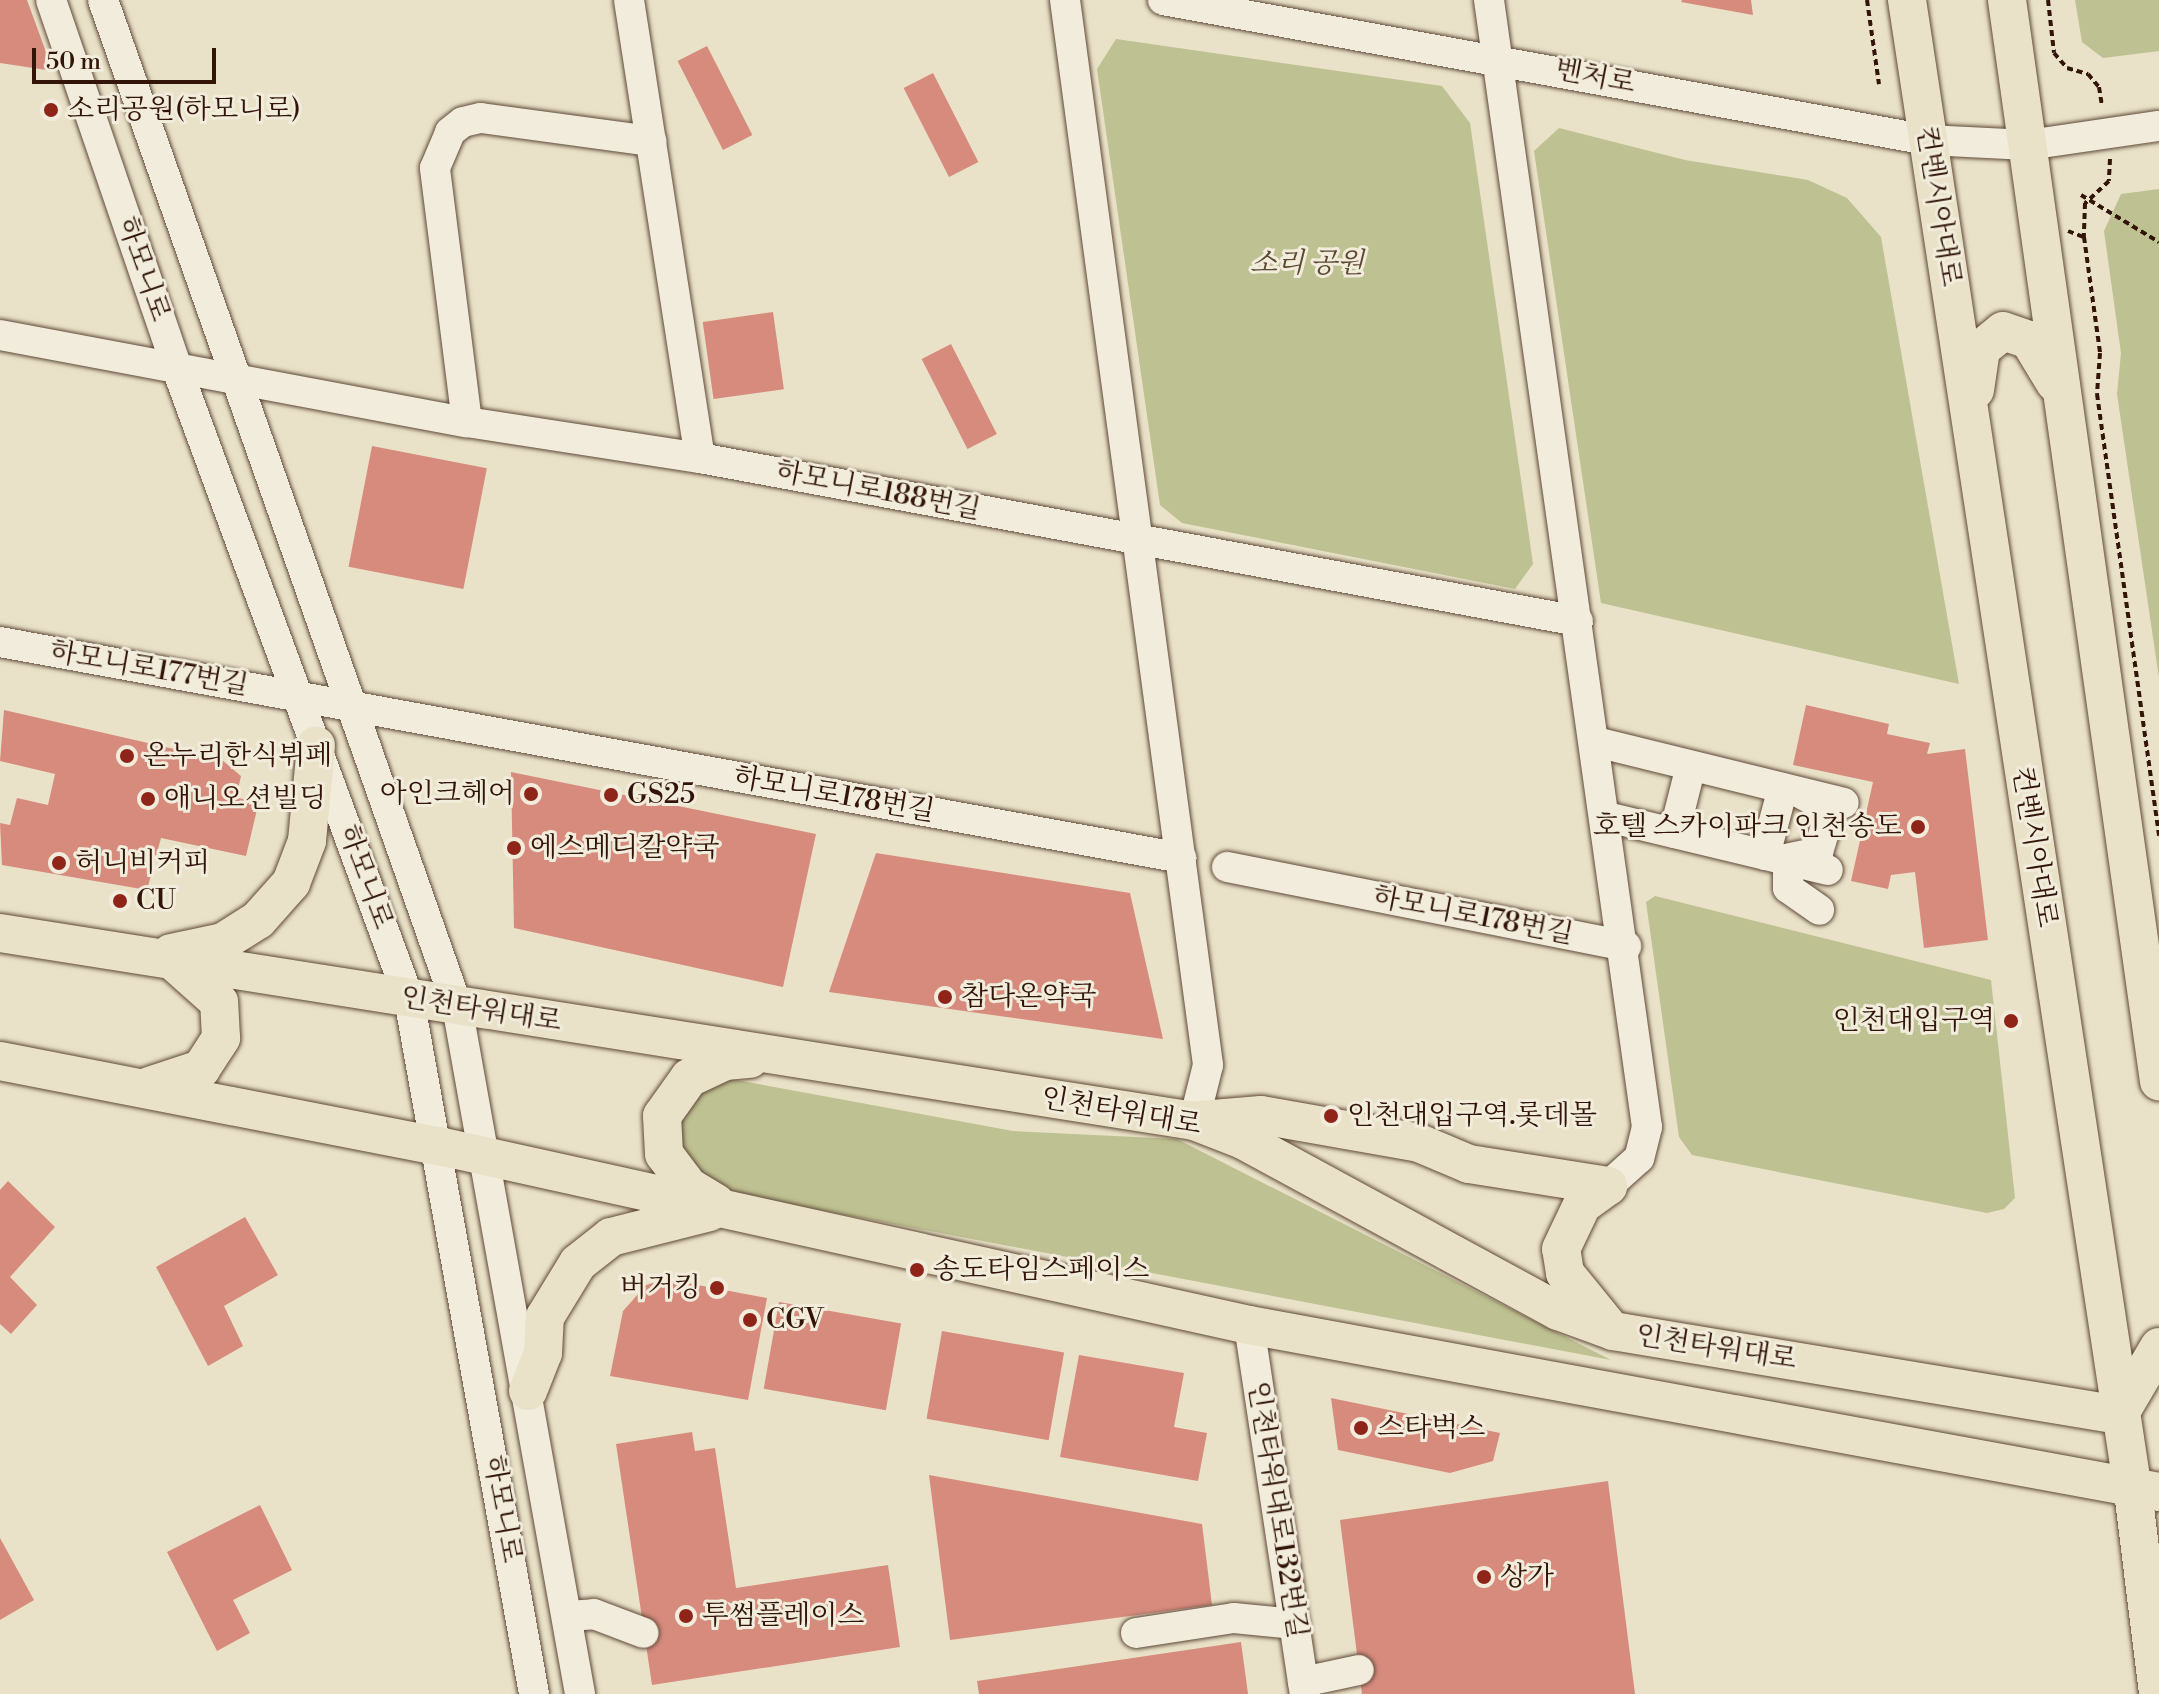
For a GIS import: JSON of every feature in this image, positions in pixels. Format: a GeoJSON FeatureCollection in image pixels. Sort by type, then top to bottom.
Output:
{"type":"FeatureCollection","features":[{"type":"Feature","properties":{"kind":"main road","name":"컨벤시아대로"},"geometry":{"type":"LineString","coordinates":[[1907,0],[2119,1415],[2145,1488],[2158,1694]]}},
{"type":"Feature","properties":{"kind":"main road"},"geometry":{"type":"LineString","coordinates":[[2007,0],[2065,407],[2150,950],[2159,1081]]}},
{"type":"Feature","properties":{"kind":"main road"},"geometry":{"type":"LineString","coordinates":[[1972,424],[1981,349],[2003,331],[2018,332],[2044,357],[2065,407]]}},
{"type":"Feature","properties":{"kind":"main road"},"geometry":{"type":"LineString","coordinates":[[162,959],[223,942],[258,920],[291,883],[307,841],[316,745]]}},
{"type":"Feature","properties":{"kind":"main road","name":"인천타워대로"},"geometry":{"type":"LineString","coordinates":[[0,933],[1194,1121],[1243,1140],[1558,1311],[1613,1331],[2119,1415]]}},
{"type":"Feature","properties":{"kind":"main road"},"geometry":{"type":"LineString","coordinates":[[138,1087],[192,1075],[210,1060],[221,1038],[219,1002],[162,959]]}},
{"type":"Feature","properties":{"kind":"main road"},"geometry":{"type":"LineString","coordinates":[[731,1212],[709,1200],[677,1174],[664,1154],[662,1116],[681,1087],[707,1068],[744,1059],[800,1060]]}},
{"type":"Feature","properties":{"kind":"main road","name":"인천타워대로"},"geometry":{"type":"LineString","coordinates":[[0,1061],[439,1146],[1249,1325],[2145,1488]]}},
{"type":"Feature","properties":{"kind":"main road"},"geometry":{"type":"LineString","coordinates":[[1194,1121],[1261,1115],[1419,1143],[1469,1164],[1608,1186]]}},
{"type":"Feature","properties":{"kind":"main road"},"geometry":{"type":"LineString","coordinates":[[1547,1176],[1571,1201],[1571,1221]]}},
{"type":"Feature","properties":{"kind":"main road"},"geometry":{"type":"LineString","coordinates":[[1608,1186],[1582,1205],[1571,1221],[1561,1249],[1565,1273],[1582,1300],[1613,1331]]}},
{"type":"Feature","properties":{"kind":"main road"},"geometry":{"type":"LineString","coordinates":[[528,1391],[543,1353],[545,1317],[578,1263],[611,1237],[731,1212]]}},
{"type":"Feature","properties":{"kind":"main road"},"geometry":{"type":"LineString","coordinates":[[2119,1415],[2159,1347]]}},
{"type":"Feature","properties":{"kind":"street","name":"하모니로"},"geometry":{"type":"LineString","coordinates":[[51,0],[177,369],[409,999],[439,1146],[534,1694]]}},
{"type":"Feature","properties":{"kind":"street","name":"하모니로"},"geometry":{"type":"LineString","coordinates":[[103,0],[233,379],[457,1006],[580,1694]]}},
{"type":"Feature","properties":{"kind":"street"},"geometry":{"type":"LineString","coordinates":[[629,0],[700,458]]}},
{"type":"Feature","properties":{"kind":"street"},"geometry":{"type":"LineString","coordinates":[[1065,0],[1135,540],[1208,1065],[1194,1121]]}},
{"type":"Feature","properties":{"kind":"street","name":"벤처로"},"geometry":{"type":"LineString","coordinates":[[1163,0],[1927,140],[2028,145],[2159,126]]}},
{"type":"Feature","properties":{"kind":"street"},"geometry":{"type":"LineString","coordinates":[[1489,0],[1626,946],[1647,1127],[1639,1158],[1608,1186]]}},
{"type":"Feature","properties":{"kind":"street"},"geometry":{"type":"LineString","coordinates":[[467,422],[435,168],[450,132],[463,122],[481,118],[651,141]]}},
{"type":"Feature","properties":{"kind":"street","name":"하모니로188번길"},"geometry":{"type":"LineString","coordinates":[[0,335],[467,422],[700,458],[1578,621]]}},
{"type":"Feature","properties":{"kind":"street","name":"하모니로177번길"},"geometry":{"type":"LineString","coordinates":[[0,642],[298,696]]}},
{"type":"Feature","properties":{"kind":"street","name":"하모니로178번길"},"geometry":{"type":"LineString","coordinates":[[298,696],[1181,858]]}},
{"type":"Feature","properties":{"kind":"street"},"geometry":{"type":"LineString","coordinates":[[1596,742],[1844,803]]}},
{"type":"Feature","properties":{"kind":"street"},"geometry":{"type":"LineString","coordinates":[[1674,833],[1691,766]]}},
{"type":"Feature","properties":{"kind":"street"},"geometry":{"type":"LineString","coordinates":[[1790,790],[1778,858],[1788,888],[1819,910]]}},
{"type":"Feature","properties":{"kind":"street"},"geometry":{"type":"LineString","coordinates":[[1778,858],[1804,859],[1818,852],[1827,822],[1820,804],[1790,790]]}},
{"type":"Feature","properties":{"kind":"street"},"geometry":{"type":"LineString","coordinates":[[1607,817],[1828,870]]}},
{"type":"Feature","properties":{"kind":"street","name":"하모니로178번길"},"geometry":{"type":"LineString","coordinates":[[1227,867],[1626,946]]}},
{"type":"Feature","properties":{"kind":"street","name":"인천타워대로132번길"},"geometry":{"type":"LineString","coordinates":[[1249,1325],[1304,1688]]}},
{"type":"Feature","properties":{"kind":"street"},"geometry":{"type":"LineString","coordinates":[[568,1616],[594,1614],[644,1633]]}},
{"type":"Feature","properties":{"kind":"street"},"geometry":{"type":"LineString","coordinates":[[1136,1633],[1234,1618],[1295,1624]]}},
{"type":"Feature","properties":{"kind":"street"},"geometry":{"type":"LineString","coordinates":[[1304,1688],[1359,1670]]}},
{"type":"Feature","properties":{"kind":"path"},"geometry":{"type":"LineString","coordinates":[[1867,0],[1879,84]]}},
{"type":"Feature","properties":{"kind":"path"},"geometry":{"type":"LineString","coordinates":[[2048,0],[2054,53],[2067,68],[2088,74],[2099,87]]}},
{"type":"Feature","properties":{"kind":"path"},"geometry":{"type":"LineString","coordinates":[[2111,171],[2085,203],[2084,237],[2100,353],[2097,394],[2159,836]]}},
{"type":"Feature","properties":{"kind":"path"},"geometry":{"type":"LineString","coordinates":[[2081,195],[2159,242]]}},
{"type":"Feature","properties":{"kind":"path"},"geometry":{"type":"LineString","coordinates":[[2076,231],[2084,237]]}},
{"type":"Feature","properties":{"kind":"green space"},"geometry":{"type":"Polygon","coordinates":[[[2075,0],[2159,0],[2159,51],[2103,58],[2082,42],[2075,0]]]}},
{"type":"Feature","properties":{"kind":"green space","name":"소리 공원"},"geometry":{"type":"Polygon","coordinates":[[[1116,39],[1442,86],[1470,123],[1533,564],[1515,589],[1182,523],[1160,505],[1097,69],[1116,39]]]}},
{"type":"Feature","properties":{"kind":"green space"},"geometry":{"type":"Polygon","coordinates":[[[1559,128],[1685,160],[1808,180],[1847,198],[1881,237],[1959,684],[1601,603],[1534,151],[1559,128]]]}},
{"type":"Feature","properties":{"kind":"green space"},"geometry":{"type":"Polygon","coordinates":[[[2159,189],[2159,678],[2117,394],[2121,353],[2104,231],[2121,194],[2159,189]]]}},
{"type":"Feature","properties":{"kind":"green space"},"geometry":{"type":"Polygon","coordinates":[[[1655,896],[1991,980],[2015,1198],[2004,1209],[1987,1213],[1692,1155],[1679,1137],[1646,902],[1655,896]]]}},
{"type":"Feature","properties":{"kind":"green space"},"geometry":{"type":"Polygon","coordinates":[[[731,1079],[1013,1131],[1177,1139],[1611,1360],[719,1191],[674,1147],[681,1102],[697,1086],[731,1079]]]}},
{"type":"Feature","properties":{"kind":"building"},"geometry":{"type":"Polygon","coordinates":[[[0,0],[27,0],[53,71],[0,63],[0,0]]]}},
{"type":"Feature","properties":{"kind":"building"},"geometry":{"type":"Polygon","coordinates":[[[1751,0],[1753,15],[1681,2],[1751,0]]]}},
{"type":"Feature","properties":{"kind":"building"},"geometry":{"type":"Polygon","coordinates":[[[707,46],[752,135],[723,150],[678,61],[707,46]]]}},
{"type":"Feature","properties":{"kind":"building"},"geometry":{"type":"Polygon","coordinates":[[[933,73],[978,162],[949,177],[904,88],[933,73]]]}},
{"type":"Feature","properties":{"kind":"building"},"geometry":{"type":"Polygon","coordinates":[[[773,312],[784,389],[714,399],[703,322],[773,312]]]}},
{"type":"Feature","properties":{"kind":"building"},"geometry":{"type":"Polygon","coordinates":[[[951,344],[997,434],[967,449],[922,359],[951,344]]]}},
{"type":"Feature","properties":{"kind":"building"},"geometry":{"type":"Polygon","coordinates":[[[372,446],[487,468],[463,589],[349,567],[372,446]]]}},
{"type":"Feature","properties":{"kind":"building","name":"호텔 스카이파크 인천송도"},"geometry":{"type":"Polygon","coordinates":[[[1806,705],[1889,724],[1887,734],[1930,743],[1927,754],[1965,749],[1988,940],[1924,948],[1915,872],[1891,875],[1888,889],[1851,881],[1873,782],[1793,765],[1806,705]]]}},
{"type":"Feature","properties":{"kind":"building","name":"애니오션빌딩"},"geometry":{"type":"Polygon","coordinates":[[[4,710],[222,760],[241,776],[236,798],[259,801],[246,856],[161,838],[147,890],[2,865],[0,823],[10,825],[17,798],[48,805],[55,774],[0,761],[4,710]]]}},
{"type":"Feature","properties":{"kind":"building"},"geometry":{"type":"Polygon","coordinates":[[[511,772],[816,834],[783,987],[514,928],[511,772]]]}},
{"type":"Feature","properties":{"kind":"building"},"geometry":{"type":"Polygon","coordinates":[[[876,853],[1130,893],[1163,1039],[829,992],[876,853]]]}},
{"type":"Feature","properties":{"kind":"building"},"geometry":{"type":"Polygon","coordinates":[[[8,1181],[55,1227],[10,1277],[37,1305],[11,1334],[0,1324],[0,1190],[8,1181]]]}},
{"type":"Feature","properties":{"kind":"building"},"geometry":{"type":"Polygon","coordinates":[[[245,1217],[278,1275],[224,1306],[243,1346],[208,1366],[156,1267],[245,1217]]]}},
{"type":"Feature","properties":{"kind":"building"},"geometry":{"type":"Polygon","coordinates":[[[666,1279],[767,1298],[748,1400],[610,1376],[623,1311],[646,1285],[666,1279]]]}},
{"type":"Feature","properties":{"kind":"building"},"geometry":{"type":"Polygon","coordinates":[[[779,1302],[901,1324],[886,1410],[764,1389],[779,1302]]]}},
{"type":"Feature","properties":{"kind":"building"},"geometry":{"type":"Polygon","coordinates":[[[942,1331],[1064,1353],[1049,1440],[927,1419],[942,1331]]]}},
{"type":"Feature","properties":{"kind":"building"},"geometry":{"type":"Polygon","coordinates":[[[1079,1355],[1184,1373],[1174,1427],[1207,1433],[1198,1481],[1060,1457],[1079,1355]]]}},
{"type":"Feature","properties":{"kind":"building"},"geometry":{"type":"Polygon","coordinates":[[[1331,1398],[1500,1433],[1493,1461],[1450,1473],[1338,1450],[1331,1398]]]}},
{"type":"Feature","properties":{"kind":"building"},"geometry":{"type":"Polygon","coordinates":[[[692,1432],[695,1451],[715,1448],[736,1588],[888,1565],[900,1647],[652,1685],[616,1444],[692,1432]]]}},
{"type":"Feature","properties":{"kind":"building"},"geometry":{"type":"Polygon","coordinates":[[[929,1475],[1202,1524],[1212,1605],[950,1640],[929,1475]]]}},
{"type":"Feature","properties":{"kind":"building","name":"상가"},"geometry":{"type":"Polygon","coordinates":[[[1608,1481],[1635,1694],[1362,1694],[1340,1520],[1608,1481]]]}},
{"type":"Feature","properties":{"kind":"building"},"geometry":{"type":"Polygon","coordinates":[[[260,1505],[292,1570],[233,1600],[250,1633],[217,1651],[167,1552],[260,1505]]]}},
{"type":"Feature","properties":{"kind":"building"},"geometry":{"type":"Polygon","coordinates":[[[0,1538],[34,1600],[0,1620],[0,1538]]]}},
{"type":"Feature","properties":{"kind":"building"},"geometry":{"type":"Polygon","coordinates":[[[1241,1642],[1248,1694],[979,1694],[977,1681],[1241,1642]]]}},
{"type":"Feature","properties":{"kind":"place","name":"소리공원(하모니로)"},"geometry":{"type":"Point","coordinates":[51,110]}},
{"type":"Feature","properties":{"kind":"place","name":"온누리한식뷔페"},"geometry":{"type":"Point","coordinates":[127,756]}},
{"type":"Feature","properties":{"kind":"place","name":"아인크헤어"},"geometry":{"type":"Point","coordinates":[531,794]}},
{"type":"Feature","properties":{"kind":"place","name":"GS25"},"geometry":{"type":"Point","coordinates":[611,795]}},
{"type":"Feature","properties":{"kind":"place","name":"애니오션빌딩"},"geometry":{"type":"Point","coordinates":[148,799]}},
{"type":"Feature","properties":{"kind":"place","name":"호텔 스카이파크 인천송도"},"geometry":{"type":"Point","coordinates":[1918,827]}},
{"type":"Feature","properties":{"kind":"place","name":"에스메디칼약국"},"geometry":{"type":"Point","coordinates":[514,848]}},
{"type":"Feature","properties":{"kind":"place","name":"허니비커피"},"geometry":{"type":"Point","coordinates":[59,863]}},
{"type":"Feature","properties":{"kind":"place","name":"CU"},"geometry":{"type":"Point","coordinates":[120,901]}},
{"type":"Feature","properties":{"kind":"place","name":"참다온약국"},"geometry":{"type":"Point","coordinates":[945,997]}},
{"type":"Feature","properties":{"kind":"place","name":"인천대입구역"},"geometry":{"type":"Point","coordinates":[2011,1021]}},
{"type":"Feature","properties":{"kind":"place","name":"인천대입구역.롯데몰"},"geometry":{"type":"Point","coordinates":[1331,1116]}},
{"type":"Feature","properties":{"kind":"place","name":"송도타임스페이스"},"geometry":{"type":"Point","coordinates":[917,1270]}},
{"type":"Feature","properties":{"kind":"place","name":"버거킹"},"geometry":{"type":"Point","coordinates":[717,1288]}},
{"type":"Feature","properties":{"kind":"place","name":"CGV"},"geometry":{"type":"Point","coordinates":[750,1320]}},
{"type":"Feature","properties":{"kind":"place","name":"스타벅스"},"geometry":{"type":"Point","coordinates":[1361,1428]}},
{"type":"Feature","properties":{"kind":"place","name":"상가"},"geometry":{"type":"Point","coordinates":[1484,1577]}},
{"type":"Feature","properties":{"kind":"place","name":"투썸플레이스"},"geometry":{"type":"Point","coordinates":[686,1616]}}]}
